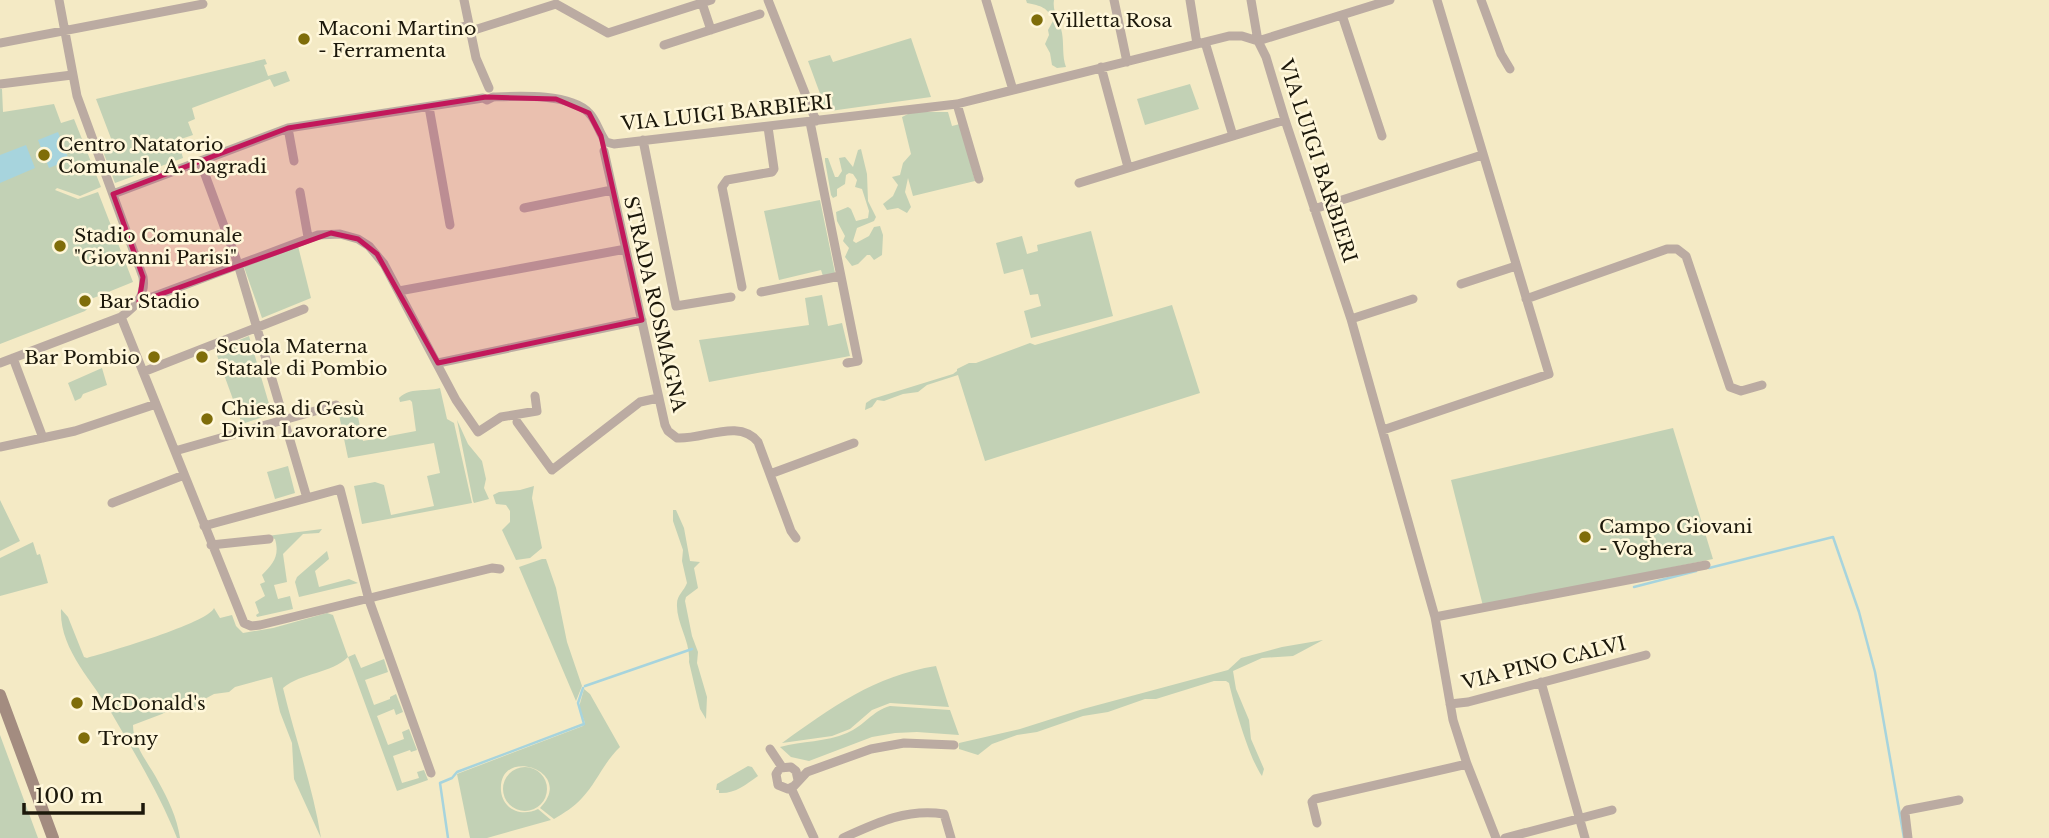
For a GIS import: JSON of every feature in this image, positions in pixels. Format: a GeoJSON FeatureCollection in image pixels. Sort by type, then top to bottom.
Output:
{"type":"FeatureCollection","features":[{"type":"Feature","properties":{"kind":"main road"},"geometry":{"type":"LineString","coordinates":[[0,695],[53,838]]}},
{"type":"Feature","properties":{"kind":"street"},"geometry":{"type":"LineString","coordinates":[[59,0],[72,75],[83,113],[143,277],[144,286],[139,302]]}},
{"type":"Feature","properties":{"kind":"street"},"geometry":{"type":"LineString","coordinates":[[113,194],[288,128],[470,102],[487,93],[476,69],[464,0]]}},
{"type":"Feature","properties":{"kind":"street"},"geometry":{"type":"LineString","coordinates":[[768,0],[813,121],[840,276],[858,360],[847,363]]}},
{"type":"Feature","properties":{"kind":"street"},"geometry":{"type":"LineString","coordinates":[[986,0],[1013,90]]}},
{"type":"Feature","properties":{"kind":"street"},"geometry":{"type":"LineString","coordinates":[[1114,0],[1127,62]]}},
{"type":"Feature","properties":{"kind":"street"},"geometry":{"type":"LineString","coordinates":[[1190,0],[1201,43],[1233,136]]}},
{"type":"Feature","properties":{"kind":"street"},"geometry":{"type":"LineString","coordinates":[[1251,0],[1258,41],[1390,0]]}},
{"type":"Feature","properties":{"kind":"street"},"geometry":{"type":"LineString","coordinates":[[1383,430],[1549,374],[1437,0]]}},
{"type":"Feature","properties":{"kind":"street"},"geometry":{"type":"LineString","coordinates":[[1481,0],[1501,54],[1510,69]]}},
{"type":"Feature","properties":{"kind":"street"},"geometry":{"type":"LineString","coordinates":[[451,30],[470,28],[556,4],[608,33],[703,3],[711,30]]}},
{"type":"Feature","properties":{"kind":"street"},"geometry":{"type":"LineString","coordinates":[[0,43],[203,4]]}},
{"type":"Feature","properties":{"kind":"street"},"geometry":{"type":"LineString","coordinates":[[664,45],[760,14]]}},
{"type":"Feature","properties":{"kind":"street"},"geometry":{"type":"LineString","coordinates":[[1342,15],[1382,136]]}},
{"type":"Feature","properties":{"kind":"street","name":"VIA LUIGI BARBIERI"},"geometry":{"type":"LineString","coordinates":[[487,93],[556,99],[575,104],[589,113],[606,142],[614,144],[957,104],[1201,43],[1242,36],[1258,41],[1266,57],[1284,120],[1351,319],[1435,617],[1450,704],[1467,764],[1496,838]]}},
{"type":"Feature","properties":{"kind":"street"},"geometry":{"type":"LineString","coordinates":[[1101,67],[1128,167]]}},
{"type":"Feature","properties":{"kind":"street"},"geometry":{"type":"LineString","coordinates":[[0,84],[72,75]]}},
{"type":"Feature","properties":{"kind":"street"},"geometry":{"type":"LineString","coordinates":[[957,104],[979,179]]}},
{"type":"Feature","properties":{"kind":"street"},"geometry":{"type":"LineString","coordinates":[[429,107],[450,225]]}},
{"type":"Feature","properties":{"kind":"street"},"geometry":{"type":"LineString","coordinates":[[1079,183],[1284,120]]}},
{"type":"Feature","properties":{"kind":"street"},"geometry":{"type":"LineString","coordinates":[[741,287],[722,187],[727,180],[772,172],[774,169],[768,127]]}},
{"type":"Feature","properties":{"kind":"street"},"geometry":{"type":"LineString","coordinates":[[288,128],[294,161]]}},
{"type":"Feature","properties":{"kind":"street","name":"STRADA ROSMAGNA"},"geometry":{"type":"LineString","coordinates":[[601,136],[665,425],[673,436],[685,439],[731,431],[751,434],[758,442],[790,531],[796,538]]}},
{"type":"Feature","properties":{"kind":"street"},"geometry":{"type":"LineString","coordinates":[[643,140],[676,306],[731,297]]}},
{"type":"Feature","properties":{"kind":"street"},"geometry":{"type":"LineString","coordinates":[[604,152],[614,144]]}},
{"type":"Feature","properties":{"kind":"street"},"geometry":{"type":"LineString","coordinates":[[1314,209],[1482,155]]}},
{"type":"Feature","properties":{"kind":"street"},"geometry":{"type":"LineString","coordinates":[[200,161],[238,264],[307,498]]}},
{"type":"Feature","properties":{"kind":"street"},"geometry":{"type":"LineString","coordinates":[[524,208],[612,190]]}},
{"type":"Feature","properties":{"kind":"street"},"geometry":{"type":"LineString","coordinates":[[300,192],[308,237]]}},
{"type":"Feature","properties":{"kind":"street"},"geometry":{"type":"LineString","coordinates":[[0,363],[121,317],[139,302],[308,237],[331,233],[358,239],[377,254],[456,400],[478,432],[501,417],[537,411],[535,396]]}},
{"type":"Feature","properties":{"kind":"street"},"geometry":{"type":"LineString","coordinates":[[399,291],[626,249]]}},
{"type":"Feature","properties":{"kind":"street"},"geometry":{"type":"LineString","coordinates":[[1526,299],[1657,253],[1676,249],[1686,256],[1730,387],[1741,391],[1762,385]]}},
{"type":"Feature","properties":{"kind":"street"},"geometry":{"type":"LineString","coordinates":[[1461,284],[1516,267]]}},
{"type":"Feature","properties":{"kind":"street"},"geometry":{"type":"LineString","coordinates":[[761,292],[840,276]]}},
{"type":"Feature","properties":{"kind":"street"},"geometry":{"type":"LineString","coordinates":[[1351,319],[1413,299]]}},
{"type":"Feature","properties":{"kind":"street"},"geometry":{"type":"LineString","coordinates":[[143,372],[304,309]]}},
{"type":"Feature","properties":{"kind":"street"},"geometry":{"type":"LineString","coordinates":[[121,317],[244,623],[251,626],[260,625],[492,568],[500,569]]}},
{"type":"Feature","properties":{"kind":"street"},"geometry":{"type":"LineString","coordinates":[[438,363],[642,320]]}},
{"type":"Feature","properties":{"kind":"street"},"geometry":{"type":"LineString","coordinates":[[13,358],[43,438]]}},
{"type":"Feature","properties":{"kind":"street"},"geometry":{"type":"LineString","coordinates":[[517,422],[552,470],[640,402],[658,398]]}},
{"type":"Feature","properties":{"kind":"street"},"geometry":{"type":"LineString","coordinates":[[0,447],[75,431],[156,404]]}},
{"type":"Feature","properties":{"kind":"street"},"geometry":{"type":"LineString","coordinates":[[174,452],[336,405]]}},
{"type":"Feature","properties":{"kind":"street"},"geometry":{"type":"LineString","coordinates":[[770,474],[854,443]]}},
{"type":"Feature","properties":{"kind":"street"},"geometry":{"type":"LineString","coordinates":[[112,503],[184,475]]}},
{"type":"Feature","properties":{"kind":"street"},"geometry":{"type":"LineString","coordinates":[[204,526],[340,489],[369,600],[431,773]]}},
{"type":"Feature","properties":{"kind":"street"},"geometry":{"type":"LineString","coordinates":[[211,545],[269,539]]}},
{"type":"Feature","properties":{"kind":"street"},"geometry":{"type":"LineString","coordinates":[[1435,617],[1706,565]]}},
{"type":"Feature","properties":{"kind":"street","name":"VIA PINO CALVI"},"geometry":{"type":"LineString","coordinates":[[1450,704],[1468,702],[1647,655]]}},
{"type":"Feature","properties":{"kind":"street"},"geometry":{"type":"LineString","coordinates":[[1541,682],[1585,838]]}},
{"type":"Feature","properties":{"kind":"street"},"geometry":{"type":"LineString","coordinates":[[791,788],[812,770],[871,749],[904,743],[954,745]]}},
{"type":"Feature","properties":{"kind":"street"},"geometry":{"type":"LineString","coordinates":[[769,749],[782,767]]}},
{"type":"Feature","properties":{"kind":"street"},"geometry":{"type":"LineString","coordinates":[[1317,824],[1312,802],[1315,799],[1467,764]]}},
{"type":"Feature","properties":{"kind":"street"},"geometry":{"type":"LineString","coordinates":[[791,788],[781,787],[776,782],[776,774],[782,767],[812,770]]}},
{"type":"Feature","properties":{"kind":"street"},"geometry":{"type":"LineString","coordinates":[[794,768],[798,780]]}},
{"type":"Feature","properties":{"kind":"street"},"geometry":{"type":"LineString","coordinates":[[791,788],[814,838]]}},
{"type":"Feature","properties":{"kind":"street"},"geometry":{"type":"LineString","coordinates":[[1908,838],[1905,813],[1907,810],[1959,800]]}},
{"type":"Feature","properties":{"kind":"street"},"geometry":{"type":"LineString","coordinates":[[1505,838],[1612,810]]}},
{"type":"Feature","properties":{"kind":"street"},"geometry":{"type":"LineString","coordinates":[[843,838],[900,815],[921,812],[944,814],[951,838]]}},
{"type":"Feature","properties":{"kind":"highlighted area"},"geometry":{"type":"Polygon","coordinates":[[[486,97],[556,99],[589,113],[601,136],[642,320],[438,363],[377,254],[358,239],[331,233],[139,302],[143,277],[113,194],[288,128],[486,97]]]}},
{"type":"Feature","properties":{"kind":"green space"},"geometry":{"type":"Polygon","coordinates":[[[1026,0],[1054,0],[1066,67],[1057,68],[1052,65],[1045,44],[1053,21],[1051,16],[1043,8],[1027,3],[1026,0]]]}},
{"type":"Feature","properties":{"kind":"green space"},"geometry":{"type":"Polygon","coordinates":[[[911,38],[931,97],[830,111],[821,107],[819,101],[822,99],[808,61],[830,55],[833,62],[911,38]]]}},
{"type":"Feature","properties":{"kind":"green space"},"geometry":{"type":"Polygon","coordinates":[[[265,59],[268,76],[286,71],[290,81],[274,87],[270,79],[192,108],[195,119],[188,122],[193,135],[178,140],[183,158],[115,183],[101,146],[112,141],[96,99],[265,59]]]}},
{"type":"Feature","properties":{"kind":"green space"},"geometry":{"type":"Polygon","coordinates":[[[1190,84],[1199,109],[1145,125],[1137,99],[1190,84]]]}},
{"type":"Feature","properties":{"kind":"green space","name":"Stadio Comunale \"Giovanni Parisi\""},"geometry":{"type":"Polygon","coordinates":[[[0,89],[3,112],[54,104],[61,123],[74,119],[101,187],[80,196],[57,188],[55,190],[78,199],[98,192],[133,282],[91,299],[93,303],[85,311],[0,344],[0,89]]]}},
{"type":"Feature","properties":{"kind":"green space"},"geometry":{"type":"Polygon","coordinates":[[[912,112],[948,112],[952,126],[960,124],[975,181],[913,196],[908,178],[905,192],[911,207],[907,213],[898,208],[887,210],[883,204],[893,196],[898,185],[892,177],[900,175],[903,163],[911,154],[902,117],[912,112]]]}},
{"type":"Feature","properties":{"kind":"green space"},"geometry":{"type":"Polygon","coordinates":[[[861,149],[867,174],[868,201],[876,217],[874,221],[857,228],[853,241],[856,243],[869,236],[874,227],[880,226],[883,235],[882,255],[874,260],[867,255],[852,266],[845,257],[849,248],[843,241],[845,236],[837,221],[836,212],[848,207],[856,221],[868,218],[869,211],[862,189],[855,187],[857,180],[853,174],[846,175],[845,184],[837,189],[837,196],[833,198],[825,158],[828,158],[835,177],[838,177],[842,171],[839,158],[845,157],[853,167],[858,150],[861,149]]]}},
{"type":"Feature","properties":{"kind":"green space"},"geometry":{"type":"Polygon","coordinates":[[[820,200],[835,273],[823,276],[821,270],[779,280],[764,211],[820,200]]]}},
{"type":"Feature","properties":{"kind":"green space"},"geometry":{"type":"Polygon","coordinates":[[[1091,231],[1113,316],[1031,338],[1024,311],[1041,306],[1038,294],[1030,295],[1023,269],[1004,274],[996,243],[1022,236],[1027,254],[1038,251],[1037,245],[1091,231]]]}},
{"type":"Feature","properties":{"kind":"green space"},"geometry":{"type":"Polygon","coordinates":[[[298,246],[311,298],[262,318],[244,267],[298,246]]]}},
{"type":"Feature","properties":{"kind":"green space"},"geometry":{"type":"Polygon","coordinates":[[[822,295],[828,326],[842,323],[850,356],[709,382],[699,340],[809,325],[805,298],[822,295]]]}},
{"type":"Feature","properties":{"kind":"green space"},"geometry":{"type":"Polygon","coordinates":[[[1172,305],[1200,393],[985,461],[958,375],[927,385],[918,392],[884,401],[877,400],[872,407],[865,410],[866,403],[872,399],[953,374],[969,363],[976,363],[1030,343],[1035,345],[1172,305]]]}},
{"type":"Feature","properties":{"kind":"green space"},"geometry":{"type":"Polygon","coordinates":[[[249,336],[272,414],[242,424],[215,350],[249,336]]]}},
{"type":"Feature","properties":{"kind":"green space"},"geometry":{"type":"Polygon","coordinates":[[[102,368],[107,385],[83,394],[75,401],[68,383],[102,368]]]}},
{"type":"Feature","properties":{"kind":"green space"},"geometry":{"type":"Polygon","coordinates":[[[440,388],[447,419],[454,423],[472,503],[362,524],[354,486],[375,482],[384,485],[391,515],[434,506],[427,476],[440,473],[434,443],[348,458],[338,410],[357,412],[363,441],[416,431],[412,402],[400,402],[399,398],[413,391],[440,388]]]}},
{"type":"Feature","properties":{"kind":"green space"},"geometry":{"type":"Polygon","coordinates":[[[457,420],[468,444],[482,461],[486,479],[484,488],[489,499],[474,503],[473,501],[457,420]]]}},
{"type":"Feature","properties":{"kind":"green space","name":"Campo Giovani - Voghera"},"geometry":{"type":"Polygon","coordinates":[[[1673,428],[1713,559],[1483,606],[1451,480],[1673,428]]]}},
{"type":"Feature","properties":{"kind":"green space"},"geometry":{"type":"Polygon","coordinates":[[[288,466],[295,493],[275,499],[267,472],[288,466]]]}},
{"type":"Feature","properties":{"kind":"green space"},"geometry":{"type":"Polygon","coordinates":[[[534,486],[532,498],[542,548],[530,558],[516,560],[502,530],[510,522],[510,511],[506,505],[496,504],[493,495],[534,486]]]}},
{"type":"Feature","properties":{"kind":"green space"},"geometry":{"type":"Polygon","coordinates":[[[0,500],[20,541],[0,551],[0,500]]]}},
{"type":"Feature","properties":{"kind":"green space"},"geometry":{"type":"Polygon","coordinates":[[[673,510],[676,510],[684,528],[690,561],[700,562],[694,568],[698,588],[686,597],[685,601],[698,652],[697,663],[707,697],[706,719],[700,709],[688,647],[677,611],[678,598],[687,583],[682,561],[683,550],[673,521],[673,510]]]}},
{"type":"Feature","properties":{"kind":"green space"},"geometry":{"type":"Polygon","coordinates":[[[322,529],[319,533],[303,534],[283,554],[287,582],[274,585],[278,599],[290,596],[293,609],[257,617],[259,613],[255,602],[265,596],[260,584],[265,582],[262,575],[272,563],[277,550],[275,539],[267,536],[322,529]]]}},
{"type":"Feature","properties":{"kind":"green space"},"geometry":{"type":"Polygon","coordinates":[[[33,542],[37,555],[40,554],[48,583],[0,596],[0,558],[33,542]]]}},
{"type":"Feature","properties":{"kind":"green space"},"geometry":{"type":"Polygon","coordinates":[[[327,551],[329,559],[315,571],[319,587],[349,579],[358,583],[299,597],[295,582],[297,577],[327,551]]]}},
{"type":"Feature","properties":{"kind":"green space"},"geometry":{"type":"Polygon","coordinates":[[[546,559],[556,588],[567,642],[582,686],[576,701],[519,567],[546,559]]]}},
{"type":"Feature","properties":{"kind":"green space"},"geometry":{"type":"Polygon","coordinates":[[[214,608],[220,618],[232,615],[236,626],[243,633],[327,613],[333,615],[348,657],[333,667],[299,679],[283,688],[309,781],[321,838],[294,779],[292,743],[280,712],[272,677],[235,687],[229,692],[214,694],[201,701],[200,712],[194,707],[192,700],[188,699],[162,714],[133,725],[138,747],[172,808],[180,838],[177,838],[138,759],[71,651],[65,638],[61,609],[68,617],[84,657],[87,658],[177,629],[208,614],[214,608]]]}},
{"type":"Feature","properties":{"kind":"green space"},"geometry":{"type":"Polygon","coordinates":[[[1323,640],[1293,656],[1262,658],[1233,671],[1236,689],[1249,720],[1251,739],[1264,769],[1262,776],[1247,744],[1229,683],[1226,681],[1214,681],[1108,712],[1083,716],[1037,732],[1017,735],[992,744],[978,755],[959,749],[959,743],[1020,729],[1228,670],[1241,658],[1323,640]]]}},
{"type":"Feature","properties":{"kind":"green space"},"geometry":{"type":"Polygon","coordinates":[[[355,654],[361,668],[384,659],[388,672],[365,680],[374,705],[396,694],[403,712],[396,715],[394,709],[377,716],[388,745],[404,739],[402,732],[409,729],[417,750],[393,756],[402,783],[419,778],[417,772],[424,770],[428,780],[397,791],[348,657],[355,654]]]}},
{"type":"Feature","properties":{"kind":"green space"},"geometry":{"type":"Polygon","coordinates":[[[936,666],[949,707],[890,703],[872,710],[850,729],[832,736],[782,743],[836,705],[873,685],[936,666]]]}},
{"type":"Feature","properties":{"kind":"green space"},"geometry":{"type":"Polygon","coordinates":[[[584,689],[590,694],[620,747],[587,792],[572,807],[554,819],[540,808],[549,794],[549,783],[543,774],[533,768],[521,766],[511,769],[503,777],[501,791],[505,803],[520,812],[538,809],[551,820],[487,838],[470,838],[457,774],[583,726],[585,723],[579,707],[584,689]]]}},
{"type":"Feature","properties":{"kind":"green space"},"geometry":{"type":"Polygon","coordinates":[[[890,706],[950,710],[959,735],[895,733],[872,737],[809,761],[791,757],[780,747],[847,733],[878,711],[890,706]]]}},
{"type":"Feature","properties":{"kind":"green space"},"geometry":{"type":"Polygon","coordinates":[[[0,735],[38,838],[0,838],[0,735]]]}},
{"type":"Feature","properties":{"kind":"green space"},"geometry":{"type":"Polygon","coordinates":[[[748,766],[752,767],[758,776],[735,790],[719,793],[719,790],[716,790],[717,784],[748,766]]]}},
{"type":"Feature","properties":{"kind":"green space"},"geometry":{"type":"Polygon","coordinates":[[[525,767],[540,774],[547,789],[540,804],[525,811],[510,804],[503,789],[510,774],[525,767]]]}},
{"type":"Feature","properties":{"kind":"water"},"geometry":{"type":"Polygon","coordinates":[[[58,132],[69,160],[49,168],[38,140],[58,132]]]}},
{"type":"Feature","properties":{"kind":"water"},"geometry":{"type":"Polygon","coordinates":[[[26,145],[35,168],[0,183],[0,155],[26,145]]]}},
{"type":"Feature","properties":{"kind":"waterway"},"geometry":{"type":"LineString","coordinates":[[1709,568],[1833,537],[1859,612],[1875,672],[1904,838]]}},
{"type":"Feature","properties":{"kind":"waterway"},"geometry":{"type":"LineString","coordinates":[[1634,587],[1696,571]]}},
{"type":"Feature","properties":{"kind":"waterway"},"geometry":{"type":"LineString","coordinates":[[585,686],[692,649]]}},
{"type":"Feature","properties":{"kind":"waterway"},"geometry":{"type":"LineString","coordinates":[[448,838],[440,783],[452,778],[457,772],[584,724],[578,703],[583,688]]}},
{"type":"Feature","properties":{"kind":"place","name":"Villetta Rosa"},"geometry":{"type":"Point","coordinates":[1037,20]}},
{"type":"Feature","properties":{"kind":"place","name":"Maconi Martino - Ferramenta"},"geometry":{"type":"Point","coordinates":[304,39]}},
{"type":"Feature","properties":{"kind":"place","name":"Centro Natatorio Comunale A. Dagradi"},"geometry":{"type":"Point","coordinates":[44,155]}},
{"type":"Feature","properties":{"kind":"place","name":"Stadio Comunale \"Giovanni Parisi\""},"geometry":{"type":"Point","coordinates":[60,246]}},
{"type":"Feature","properties":{"kind":"place","name":"Bar Stadio"},"geometry":{"type":"Point","coordinates":[85,301]}},
{"type":"Feature","properties":{"kind":"place","name":"Bar Pombio"},"geometry":{"type":"Point","coordinates":[154,357]}},
{"type":"Feature","properties":{"kind":"place","name":"Scuola Materna Statale di Pombio"},"geometry":{"type":"Point","coordinates":[202,357]}},
{"type":"Feature","properties":{"kind":"place","name":"Chiesa di Gesù Divin Lavoratore"},"geometry":{"type":"Point","coordinates":[207,419]}},
{"type":"Feature","properties":{"kind":"place","name":"Campo Giovani - Voghera"},"geometry":{"type":"Point","coordinates":[1585,537]}},
{"type":"Feature","properties":{"kind":"place","name":"McDonald's"},"geometry":{"type":"Point","coordinates":[77,703]}},
{"type":"Feature","properties":{"kind":"place","name":"Trony"},"geometry":{"type":"Point","coordinates":[84,738]}}]}
